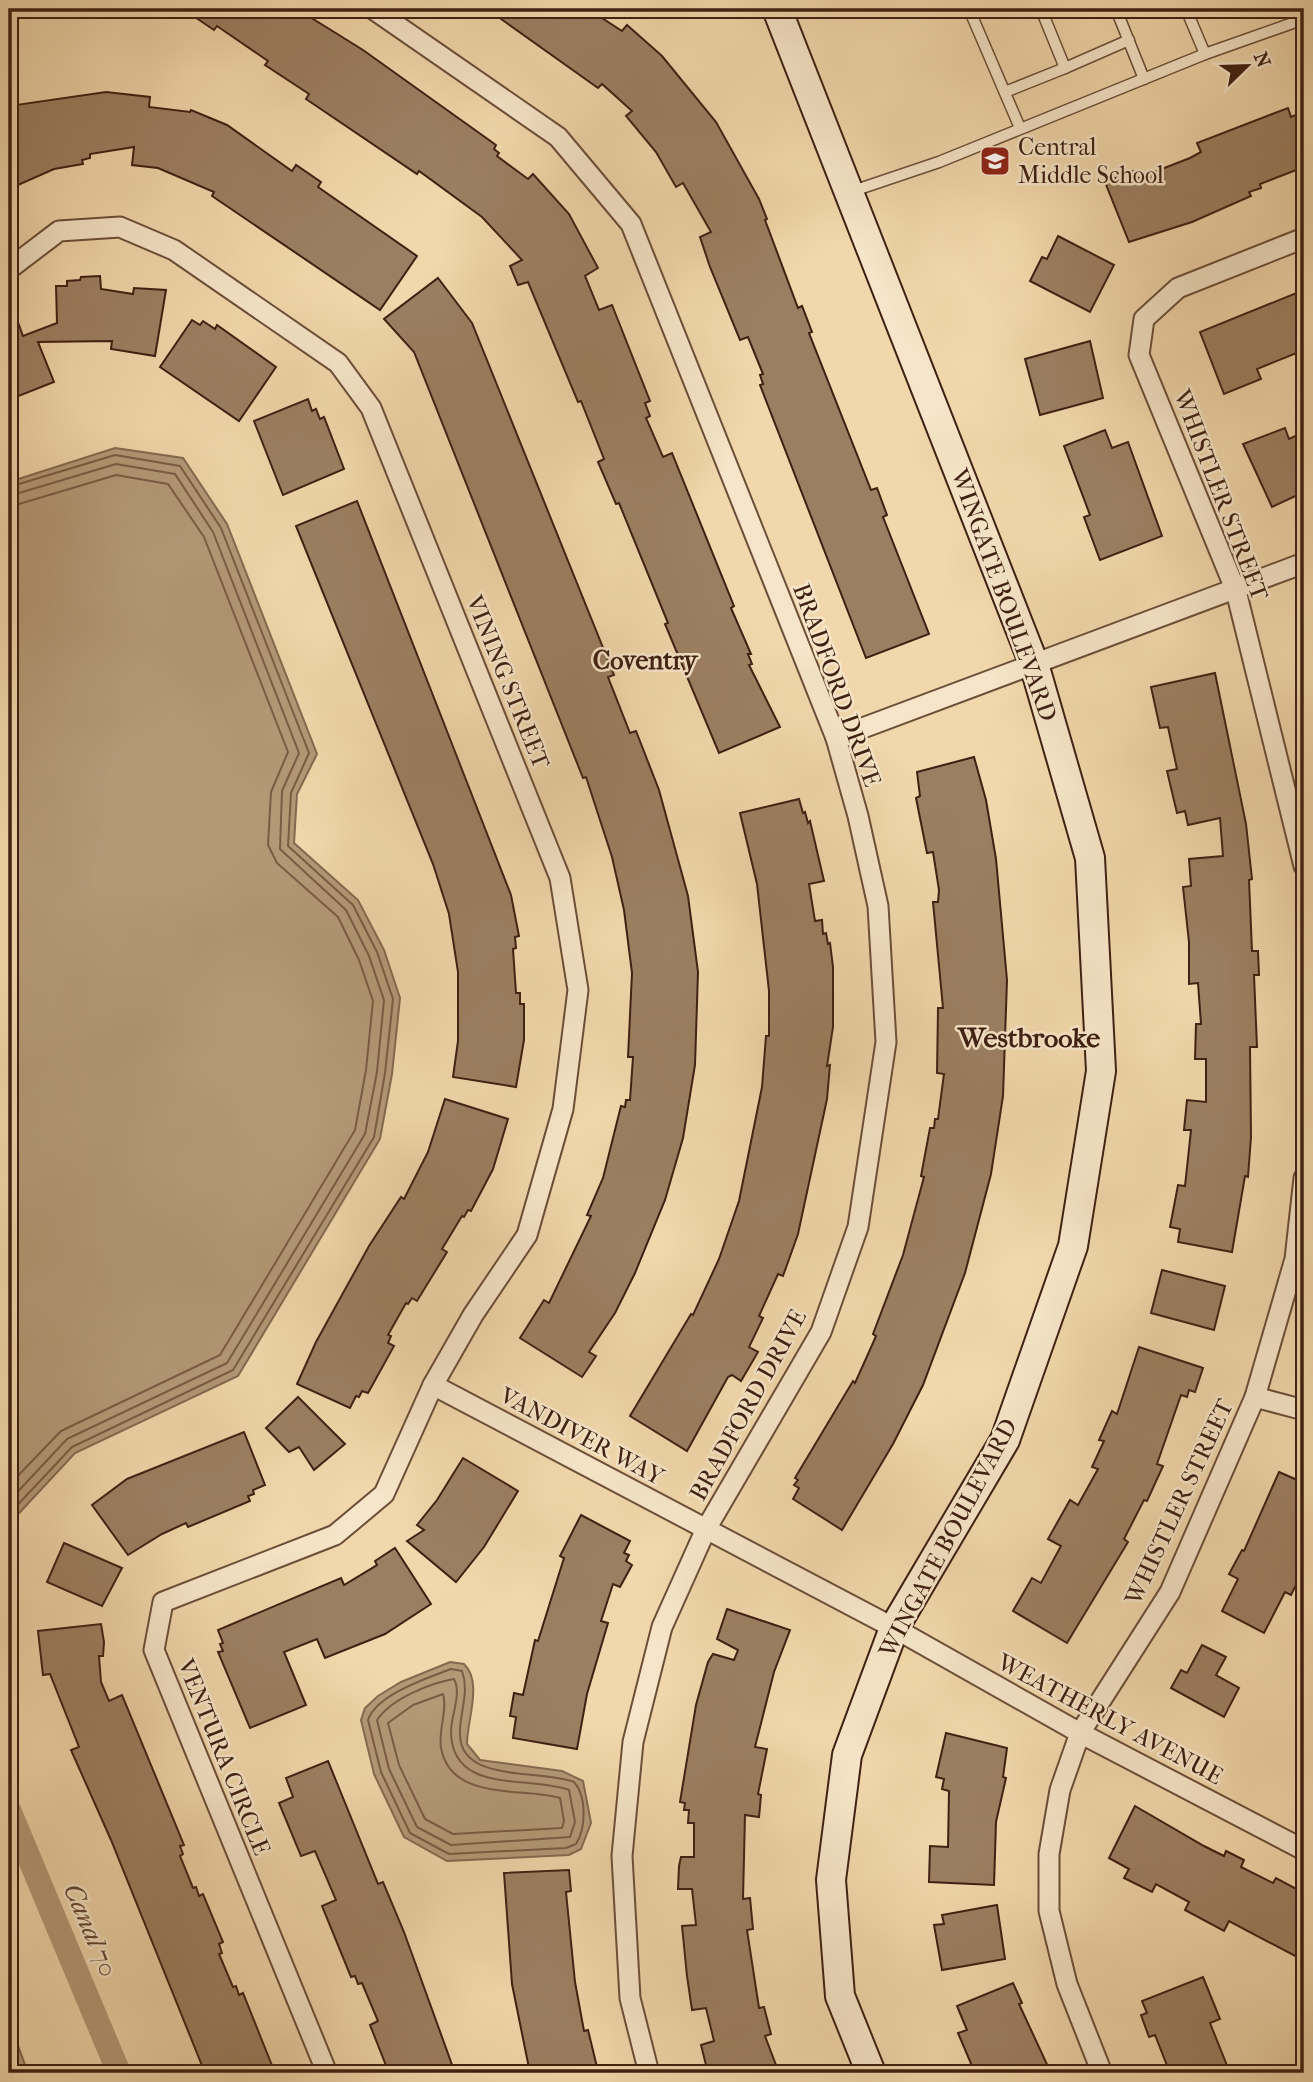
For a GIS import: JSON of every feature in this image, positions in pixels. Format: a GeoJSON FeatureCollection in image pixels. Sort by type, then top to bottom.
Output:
{"type":"FeatureCollection","features":[{"type":"Feature","properties":{"kind":"street","name":"BRADFORD DRIVE"},"geometry":{"type":"LineString","coordinates":[[373,9],[558,137],[631,224],[836,738],[858,816],[878,906],[886,1042],[858,1227],[821,1332],[706,1529]]}},
{"type":"Feature","properties":{"kind":"street","name":"WINGATE BOULEVARD"},"geometry":{"type":"LineString","coordinates":[[777,9],[1034,664],[1090,858],[1101,1071],[1073,1246],[1005,1440],[894,1628],[847,1755],[831,1880],[840,1996],[871,2073]]}},
{"type":"Feature","properties":{"kind":"street","name":"VINING STREET"},"geometry":{"type":"LineString","coordinates":[[9,269],[59,231],[120,227],[174,250],[338,363],[371,408],[560,878],[578,990],[563,1109],[527,1234],[474,1315],[433,1385]]}},
{"type":"Feature","properties":{"kind":"street","name":"WHISTLER STREET"},"geometry":{"type":"LineString","coordinates":[[1304,238],[1178,288],[1144,319],[1139,355],[1236,591],[1304,866]]}},
{"type":"Feature","properties":{"kind":"street"},"geometry":{"type":"LineString","coordinates":[[836,738],[1236,591],[1304,563]]}},
{"type":"Feature","properties":{"kind":"street","name":"WHISTLER STREET"},"geometry":{"type":"LineString","coordinates":[[1102,2073],[1067,1984],[1049,1911],[1049,1854],[1060,1790],[1080,1733],[1170,1592],[1255,1396],[1295,1259],[1304,1178]]}},
{"type":"Feature","properties":{"kind":"street","name":"VANDIVER WAY"},"geometry":{"type":"LineString","coordinates":[[433,1385],[894,1628]]}},
{"type":"Feature","properties":{"kind":"street","name":"VENTURA CIRCLE"},"geometry":{"type":"LineString","coordinates":[[327,2073],[154,1650],[163,1602],[335,1535],[384,1494],[433,1385]]}},
{"type":"Feature","properties":{"kind":"street","name":"WHISTLER STREET"},"geometry":{"type":"LineString","coordinates":[[1255,1396],[1304,1410]]}},
{"type":"Feature","properties":{"kind":"street"},"geometry":{"type":"LineString","coordinates":[[649,2073],[630,1998],[622,1856],[633,1742],[662,1627],[706,1529]]}},
{"type":"Feature","properties":{"kind":"street","name":"WEATHERLY AVENUE"},"geometry":{"type":"LineString","coordinates":[[894,1628],[1080,1733],[1304,1850]]}},
{"type":"Feature","properties":{"kind":"lane"},"geometry":{"type":"LineString","coordinates":[[969,9],[1020,128]]}},
{"type":"Feature","properties":{"kind":"lane"},"geometry":{"type":"LineString","coordinates":[[1041,9],[1065,68]]}},
{"type":"Feature","properties":{"kind":"lane"},"geometry":{"type":"LineString","coordinates":[[1116,9],[1144,79]]}},
{"type":"Feature","properties":{"kind":"lane"},"geometry":{"type":"LineString","coordinates":[[1186,9],[1205,54]]}},
{"type":"Feature","properties":{"kind":"lane"},"geometry":{"type":"LineString","coordinates":[[849,193],[939,162],[1205,54],[1304,19]]}},
{"type":"Feature","properties":{"kind":"lane"},"geometry":{"type":"LineString","coordinates":[[1005,92],[1129,40]]}},
{"type":"Feature","properties":{"kind":"water"},"geometry":{"type":"Polygon","coordinates":[[[115,448],[183,458],[227,524],[317,754],[297,794],[294,843],[358,900],[384,950],[400,998],[392,1074],[380,1139],[238,1376],[75,1453],[9,1524],[9,482],[115,448]]]}},
{"type":"Feature","properties":{"kind":"water"},"geometry":{"type":"Polygon","coordinates":[[[450,1662],[464,1664],[470,1672],[473,1702],[467,1744],[480,1760],[562,1771],[583,1781],[591,1823],[581,1849],[569,1855],[447,1861],[404,1837],[374,1774],[361,1720],[365,1708],[378,1696],[401,1682],[450,1662]]]}},
{"type":"Feature","properties":{"kind":"water"},"geometry":{"type":"Polygon","coordinates":[[[9,2021],[28,2073],[9,2073],[9,2021]]]}},
{"type":"Feature","properties":{"kind":"building"},"geometry":{"type":"Polygon","coordinates":[[[183,9],[297,9],[363,50],[496,145],[494,149],[499,153],[497,156],[528,179],[533,174],[569,214],[598,268],[585,276],[599,310],[612,305],[650,401],[645,403],[650,416],[646,418],[663,457],[672,453],[734,606],[731,608],[751,654],[748,654],[752,664],[749,665],[780,727],[719,753],[665,624],[668,623],[619,503],[616,504],[598,462],[604,459],[581,401],[578,402],[528,282],[518,285],[510,266],[522,260],[482,217],[419,171],[417,174],[306,99],[309,94],[265,65],[268,61],[217,26],[214,30],[183,9]]]}},
{"type":"Feature","properties":{"kind":"building"},"geometry":{"type":"Polygon","coordinates":[[[487,9],[588,9],[622,31],[627,25],[662,56],[716,122],[759,199],[798,308],[802,306],[812,332],[809,333],[871,490],[877,488],[887,515],[883,517],[929,634],[866,658],[760,385],[763,384],[760,375],[763,374],[748,337],[740,340],[710,267],[700,237],[711,232],[683,183],[676,187],[656,152],[626,116],[632,111],[602,84],[598,88],[487,9]]]}},
{"type":"Feature","properties":{"kind":"building"},"geometry":{"type":"Polygon","coordinates":[[[106,92],[150,97],[149,107],[191,110],[227,125],[292,171],[296,165],[321,182],[318,187],[417,256],[380,310],[212,196],[214,192],[158,168],[132,165],[134,147],[90,154],[90,158],[82,160],[83,164],[54,169],[9,189],[9,106],[106,92]]]}},
{"type":"Feature","properties":{"kind":"building"},"geometry":{"type":"Polygon","coordinates":[[[1288,108],[1291,117],[1304,112],[1304,167],[1260,184],[1261,188],[1249,192],[1251,196],[1192,222],[1129,242],[1105,182],[1133,171],[1136,179],[1190,158],[1201,152],[1197,143],[1288,108]]]}},
{"type":"Feature","properties":{"kind":"building"},"geometry":{"type":"Polygon","coordinates":[[[1058,236],[1114,265],[1090,312],[1030,281],[1042,257],[1047,259],[1058,236]]]}},
{"type":"Feature","properties":{"kind":"building"},"geometry":{"type":"Polygon","coordinates":[[[100,276],[101,289],[133,294],[134,288],[166,290],[155,356],[111,349],[112,341],[38,342],[54,382],[16,397],[9,380],[9,304],[11,303],[23,336],[57,323],[56,286],[67,286],[67,281],[80,280],[81,277],[100,276]]]}},
{"type":"Feature","properties":{"kind":"building"},"geometry":{"type":"Polygon","coordinates":[[[438,278],[472,323],[614,675],[608,677],[630,733],[636,731],[659,790],[688,896],[698,972],[695,1065],[683,1138],[665,1200],[635,1273],[615,1313],[589,1352],[596,1356],[582,1377],[520,1338],[544,1300],[549,1303],[591,1216],[587,1215],[603,1178],[621,1106],[625,1107],[626,1100],[630,1100],[633,1057],[628,1057],[632,973],[624,910],[612,857],[586,777],[583,778],[414,352],[384,319],[438,278]]]}},
{"type":"Feature","properties":{"kind":"building"},"geometry":{"type":"Polygon","coordinates":[[[1304,290],[1304,350],[1257,369],[1261,379],[1224,394],[1200,332],[1304,290]]]}},
{"type":"Feature","properties":{"kind":"building"},"geometry":{"type":"Polygon","coordinates":[[[192,320],[200,325],[203,321],[215,329],[217,325],[276,367],[239,421],[160,367],[192,320]]]}},
{"type":"Feature","properties":{"kind":"building"},"geometry":{"type":"Polygon","coordinates":[[[1090,341],[1103,398],[1040,415],[1025,359],[1090,341]]]}},
{"type":"Feature","properties":{"kind":"building"},"geometry":{"type":"Polygon","coordinates":[[[308,399],[312,411],[316,409],[320,419],[324,417],[344,469],[283,495],[254,421],[308,399]]]}},
{"type":"Feature","properties":{"kind":"building"},"geometry":{"type":"Polygon","coordinates":[[[1285,428],[1289,439],[1304,432],[1304,492],[1272,507],[1243,444],[1285,428]]]}},
{"type":"Feature","properties":{"kind":"building"},"geometry":{"type":"Polygon","coordinates":[[[1105,430],[1112,448],[1128,442],[1162,536],[1100,560],[1084,517],[1090,515],[1064,446],[1105,430]]]}},
{"type":"Feature","properties":{"kind":"building"},"geometry":{"type":"Polygon","coordinates":[[[357,501],[511,895],[519,936],[515,937],[516,948],[513,949],[516,993],[520,993],[520,1004],[524,1004],[524,1040],[516,1087],[453,1077],[458,1041],[458,972],[449,914],[433,864],[296,526],[357,501]]]}},
{"type":"Feature","properties":{"kind":"building"},"geometry":{"type":"Polygon","coordinates":[[[1215,673],[1246,824],[1252,879],[1249,880],[1252,951],[1258,951],[1259,975],[1254,975],[1257,1047],[1250,1047],[1251,1137],[1248,1177],[1245,1176],[1232,1252],[1178,1242],[1180,1229],[1170,1227],[1178,1185],[1185,1186],[1191,1130],[1184,1130],[1187,1100],[1206,1102],[1206,1059],[1195,1059],[1196,1024],[1201,1024],[1198,983],[1189,984],[1189,942],[1183,887],[1191,886],[1189,859],[1223,856],[1220,818],[1188,825],[1185,811],[1177,813],[1167,771],[1177,769],[1168,727],[1160,728],[1151,687],[1215,673]]]}},
{"type":"Feature","properties":{"kind":"building"},"geometry":{"type":"Polygon","coordinates":[[[974,757],[986,800],[996,859],[1007,980],[1003,1096],[991,1174],[965,1273],[923,1385],[893,1444],[842,1530],[793,1499],[799,1488],[794,1485],[798,1480],[795,1478],[853,1381],[855,1383],[876,1336],[873,1334],[903,1255],[924,1177],[921,1176],[930,1128],[934,1128],[935,1119],[938,1119],[944,1074],[937,1073],[938,1008],[943,1008],[933,902],[938,902],[939,890],[933,852],[927,853],[916,798],[920,796],[917,772],[974,757]]]}},
{"type":"Feature","properties":{"kind":"building"},"geometry":{"type":"Polygon","coordinates":[[[799,799],[808,823],[810,821],[824,881],[809,884],[815,921],[822,920],[823,934],[826,933],[828,944],[830,943],[833,967],[833,1027],[827,1066],[830,1065],[827,1099],[798,1234],[783,1276],[778,1274],[759,1316],[763,1318],[749,1347],[758,1352],[741,1381],[732,1375],[728,1377],[687,1451],[630,1416],[691,1314],[693,1315],[719,1259],[739,1201],[762,1087],[766,1036],[769,1036],[769,991],[757,884],[740,813],[799,799]]]}},
{"type":"Feature","properties":{"kind":"building"},"geometry":{"type":"Polygon","coordinates":[[[445,1099],[508,1119],[493,1169],[471,1211],[468,1210],[464,1217],[462,1216],[442,1249],[447,1252],[417,1301],[412,1298],[406,1303],[388,1335],[391,1336],[388,1343],[394,1346],[368,1393],[362,1391],[359,1397],[356,1396],[350,1408],[297,1384],[316,1342],[369,1246],[401,1197],[404,1199],[428,1152],[445,1099]]]}},
{"type":"Feature","properties":{"kind":"building"},"geometry":{"type":"Polygon","coordinates":[[[1162,1270],[1225,1286],[1214,1330],[1151,1313],[1162,1270]]]}},
{"type":"Feature","properties":{"kind":"building"},"geometry":{"type":"Polygon","coordinates":[[[1139,1347],[1203,1368],[1195,1392],[1189,1390],[1187,1397],[1181,1395],[1157,1464],[1163,1466],[1147,1501],[1144,1500],[1124,1539],[1128,1542],[1067,1643],[1013,1611],[1032,1578],[1041,1583],[1061,1546],[1048,1539],[1070,1500],[1078,1505],[1098,1469],[1092,1467],[1104,1441],[1099,1440],[1112,1411],[1117,1414],[1139,1347]]]}},
{"type":"Feature","properties":{"kind":"building"},"geometry":{"type":"Polygon","coordinates":[[[298,1397],[345,1444],[314,1470],[299,1447],[289,1452],[266,1428],[298,1397]]]}},
{"type":"Feature","properties":{"kind":"building"},"geometry":{"type":"Polygon","coordinates":[[[244,1432],[265,1485],[253,1490],[254,1494],[248,1496],[250,1501],[188,1527],[186,1523],[128,1555],[92,1505],[127,1479],[244,1432]]]}},
{"type":"Feature","properties":{"kind":"building"},"geometry":{"type":"Polygon","coordinates":[[[463,1458],[518,1491],[484,1547],[456,1582],[407,1541],[424,1530],[417,1525],[437,1500],[463,1458]]]}},
{"type":"Feature","properties":{"kind":"building"},"geometry":{"type":"Polygon","coordinates":[[[1279,1472],[1304,1483],[1304,1569],[1291,1595],[1285,1592],[1264,1633],[1222,1611],[1238,1579],[1229,1574],[1242,1550],[1244,1551],[1279,1472]]]}},
{"type":"Feature","properties":{"kind":"building"},"geometry":{"type":"Polygon","coordinates":[[[581,1515],[630,1541],[624,1553],[629,1555],[626,1561],[632,1565],[620,1587],[613,1584],[601,1621],[608,1623],[587,1694],[577,1749],[513,1738],[516,1717],[510,1716],[514,1693],[523,1695],[535,1640],[538,1641],[564,1558],[560,1556],[581,1515]]]}},
{"type":"Feature","properties":{"kind":"building"},"geometry":{"type":"Polygon","coordinates":[[[64,1543],[122,1568],[102,1606],[47,1582],[64,1543]]]}},
{"type":"Feature","properties":{"kind":"building"},"geometry":{"type":"Polygon","coordinates":[[[395,1548],[431,1604],[385,1634],[325,1658],[317,1639],[284,1652],[306,1705],[250,1728],[218,1652],[223,1651],[220,1644],[223,1643],[218,1630],[341,1578],[344,1585],[377,1565],[375,1561],[395,1548]]]}},
{"type":"Feature","properties":{"kind":"building"},"geometry":{"type":"Polygon","coordinates":[[[727,1609],[790,1630],[774,1672],[755,1747],[767,1749],[758,1794],[761,1795],[759,1817],[745,1815],[743,1899],[750,1898],[753,1929],[747,1930],[759,2008],[764,2007],[771,2034],[765,2036],[779,2073],[708,2073],[701,2045],[714,2041],[706,2008],[692,2010],[687,1976],[682,1926],[696,1925],[692,1889],[678,1889],[679,1866],[681,1857],[694,1857],[694,1823],[688,1823],[689,1810],[684,1810],[685,1803],[680,1802],[696,1705],[708,1662],[713,1654],[734,1660],[738,1650],[717,1639],[727,1609]]]}},
{"type":"Feature","properties":{"kind":"building"},"geometry":{"type":"Polygon","coordinates":[[[101,1624],[104,1642],[103,1656],[99,1656],[101,1682],[109,1701],[122,1695],[184,1845],[180,1846],[183,1854],[180,1856],[193,1888],[196,1887],[199,1896],[203,1894],[223,1942],[219,1944],[222,1953],[219,1954],[233,1987],[236,1986],[239,1995],[243,1993],[275,2073],[205,2073],[111,1840],[71,1750],[79,1747],[50,1674],[43,1675],[38,1631],[101,1624]]]}},
{"type":"Feature","properties":{"kind":"building"},"geometry":{"type":"Polygon","coordinates":[[[1202,1645],[1226,1657],[1216,1675],[1239,1688],[1224,1717],[1171,1688],[1181,1670],[1187,1673],[1202,1645]]]}},
{"type":"Feature","properties":{"kind":"building"},"geometry":{"type":"Polygon","coordinates":[[[946,1733],[1007,1748],[1003,1777],[1006,1778],[996,1822],[994,1885],[929,1882],[930,1846],[948,1847],[949,1791],[942,1789],[944,1779],[936,1777],[946,1733]]]}},
{"type":"Feature","properties":{"kind":"building"},"geometry":{"type":"Polygon","coordinates":[[[328,1761],[378,1884],[383,1882],[404,1932],[455,2073],[389,2073],[370,2025],[378,2021],[362,1983],[358,1984],[355,1976],[351,1977],[322,1906],[336,1900],[315,1851],[301,1856],[279,1803],[293,1797],[286,1778],[328,1761]]]}},
{"type":"Feature","properties":{"kind":"building"},"geometry":{"type":"Polygon","coordinates":[[[1135,1806],[1224,1856],[1226,1851],[1244,1860],[1241,1867],[1273,1883],[1276,1878],[1304,1893],[1304,1944],[1297,1957],[1229,1921],[1224,1931],[1185,1910],[1189,1902],[1156,1884],[1152,1892],[1124,1878],[1129,1869],[1109,1858],[1135,1806]]]}},
{"type":"Feature","properties":{"kind":"building"},"geometry":{"type":"Polygon","coordinates":[[[569,1870],[571,1891],[566,1892],[575,1982],[584,2031],[588,2030],[597,2067],[593,2068],[594,2073],[530,2073],[512,1984],[504,1873],[569,1870]]]}},
{"type":"Feature","properties":{"kind":"building"},"geometry":{"type":"Polygon","coordinates":[[[997,1905],[1005,1959],[942,1970],[934,1925],[944,1924],[942,1915],[997,1905]]]}},
{"type":"Feature","properties":{"kind":"building"},"geometry":{"type":"Polygon","coordinates":[[[1203,1977],[1220,2019],[1210,2023],[1230,2073],[1170,2073],[1155,2035],[1149,2037],[1141,2015],[1147,2013],[1142,2001],[1203,1977]]]}},
{"type":"Feature","properties":{"kind":"building"},"geometry":{"type":"Polygon","coordinates":[[[1013,1983],[1022,2003],[1019,2004],[1051,2073],[975,2073],[958,2033],[967,2030],[957,2006],[1013,1983]]]}},
{"type":"Feature","properties":{"kind":"waterway","name":"Canal 70"},"geometry":{"type":"LineString","coordinates":[[9,1810],[119,2073]]}},
{"type":"Feature","properties":{"kind":"place","name":"Central Middle School"},"geometry":{"type":"Point","coordinates":[995,161]}},
{"type":"Feature","properties":{"kind":"district","name":"Coventry"},"geometry":{"type":"Point","coordinates":[645,660]}},
{"type":"Feature","properties":{"kind":"district","name":"Westbrooke"},"geometry":{"type":"Point","coordinates":[1029,1037]}}]}
